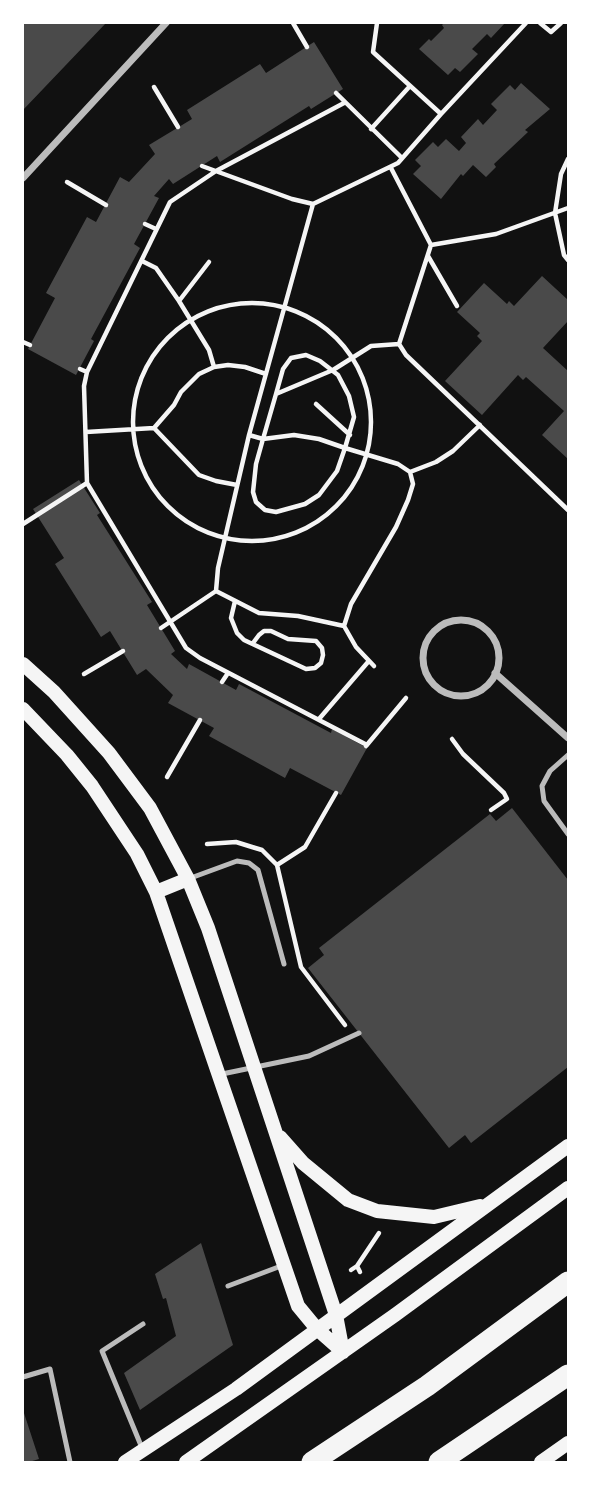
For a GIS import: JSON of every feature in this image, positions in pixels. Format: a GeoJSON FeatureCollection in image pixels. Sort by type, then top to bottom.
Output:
{"type":"FeatureCollection","features":[{"type":"Feature","properties":{"kind":"highway"},"geometry":{"type":"LineString","coordinates":[[313,1462],[427,1386],[568,1282]]}},
{"type":"Feature","properties":{"kind":"highway"},"geometry":{"type":"LineString","coordinates":[[439,1462],[568,1375]]}},
{"type":"Feature","properties":{"kind":"main road"},"geometry":{"type":"LineString","coordinates":[[23,664],[83,722],[118,764],[150,808],[188,879],[208,928],[336,1315],[343,1352]]}},
{"type":"Feature","properties":{"kind":"main road"},"geometry":{"type":"LineString","coordinates":[[23,709],[92,786],[116,819],[156,891],[298,1307],[317,1329],[343,1352]]}},
{"type":"Feature","properties":{"kind":"main road"},"geometry":{"type":"LineString","coordinates":[[156,891],[188,879]]}},
{"type":"Feature","properties":{"kind":"main road"},"geometry":{"type":"LineString","coordinates":[[275,1131],[303,1163],[348,1200],[377,1211],[434,1217],[490,1203]]}},
{"type":"Feature","properties":{"kind":"main road"},"geometry":{"type":"LineString","coordinates":[[125,1462],[236,1389],[568,1146]]}},
{"type":"Feature","properties":{"kind":"main road"},"geometry":{"type":"LineString","coordinates":[[186,1462],[343,1352],[568,1188]]}},
{"type":"Feature","properties":{"kind":"main road"},"geometry":{"type":"LineString","coordinates":[[541,1462],[568,1443]]}},
{"type":"Feature","properties":{"kind":"street"},"geometry":{"type":"LineString","coordinates":[[23,178],[166,23]]}},
{"type":"Feature","properties":{"kind":"street"},"geometry":{"type":"LineString","coordinates":[[457,620],[482,626],[497,647],[499,660],[495,673],[489,683],[468,695],[445,692],[428,676],[424,665],[426,641],[444,624],[457,620]]}},
{"type":"Feature","properties":{"kind":"street"},"geometry":{"type":"LineString","coordinates":[[495,673],[568,738]]}},
{"type":"Feature","properties":{"kind":"lane"},"geometry":{"type":"LineString","coordinates":[[568,755],[550,771],[542,786],[544,801],[568,834]]}},
{"type":"Feature","properties":{"kind":"lane"},"geometry":{"type":"LineString","coordinates":[[188,879],[237,861],[249,863],[258,870],[284,964]]}},
{"type":"Feature","properties":{"kind":"lane"},"geometry":{"type":"LineString","coordinates":[[220,1074],[309,1056],[359,1033]]}},
{"type":"Feature","properties":{"kind":"lane"},"geometry":{"type":"LineString","coordinates":[[228,1286],[284,1265]]}},
{"type":"Feature","properties":{"kind":"lane"},"geometry":{"type":"LineString","coordinates":[[143,1324],[102,1351],[143,1451]]}},
{"type":"Feature","properties":{"kind":"lane"},"geometry":{"type":"LineString","coordinates":[[23,1377],[50,1369],[70,1462]]}},
{"type":"Feature","properties":{"kind":"path"},"geometry":{"type":"LineString","coordinates":[[293,23],[307,47]]}},
{"type":"Feature","properties":{"kind":"path"},"geometry":{"type":"LineString","coordinates":[[377,23],[373,52],[441,114]]}},
{"type":"Feature","properties":{"kind":"path"},"geometry":{"type":"LineString","coordinates":[[202,166],[313,204],[391,168],[526,23]]}},
{"type":"Feature","properties":{"kind":"path"},"geometry":{"type":"LineString","coordinates":[[540,23],[551,32],[561,23]]}},
{"type":"Feature","properties":{"kind":"path"},"geometry":{"type":"LineString","coordinates":[[371,129],[411,86]]}},
{"type":"Feature","properties":{"kind":"path"},"geometry":{"type":"LineString","coordinates":[[154,87],[178,127]]}},
{"type":"Feature","properties":{"kind":"path"},"geometry":{"type":"LineString","coordinates":[[336,93],[402,158]]}},
{"type":"Feature","properties":{"kind":"path"},"geometry":{"type":"LineString","coordinates":[[344,103],[216,171],[170,202],[87,372],[87,483],[186,648],[200,658],[366,746],[406,698]]}},
{"type":"Feature","properties":{"kind":"path"},"geometry":{"type":"LineString","coordinates":[[568,159],[559,182],[555,213],[564,255],[568,260]]}},
{"type":"Feature","properties":{"kind":"path"},"geometry":{"type":"LineString","coordinates":[[391,168],[431,245],[399,344]]}},
{"type":"Feature","properties":{"kind":"path"},"geometry":{"type":"LineString","coordinates":[[66,182],[106,205]]}},
{"type":"Feature","properties":{"kind":"path"},"geometry":{"type":"LineString","coordinates":[[216,591],[218,568],[249,435],[313,204]]}},
{"type":"Feature","properties":{"kind":"path"},"geometry":{"type":"LineString","coordinates":[[431,245],[496,234],[568,208]]}},
{"type":"Feature","properties":{"kind":"path"},"geometry":{"type":"LineString","coordinates":[[145,223],[156,229]]}},
{"type":"Feature","properties":{"kind":"path"},"geometry":{"type":"LineString","coordinates":[[428,256],[457,306]]}},
{"type":"Feature","properties":{"kind":"path"},"geometry":{"type":"LineString","coordinates":[[142,261],[156,268],[179,301],[209,350],[214,367]]}},
{"type":"Feature","properties":{"kind":"path"},"geometry":{"type":"LineString","coordinates":[[179,301],[209,262]]}},
{"type":"Feature","properties":{"kind":"path"},"geometry":{"type":"LineString","coordinates":[[246,303],[286,307],[323,326],[352,356],[368,394],[371,435],[367,455],[347,495],[313,524],[293,534],[271,540],[226,538],[202,530],[180,517],[161,499],[147,478],[137,455],[133,430],[133,411],[142,375],[162,343],[190,319],[208,310],[246,303]]}},
{"type":"Feature","properties":{"kind":"path"},"geometry":{"type":"LineString","coordinates":[[23,342],[30,345]]}},
{"type":"Feature","properties":{"kind":"path"},"geometry":{"type":"LineString","coordinates":[[276,394],[333,370],[371,346],[399,344]]}},
{"type":"Feature","properties":{"kind":"path"},"geometry":{"type":"LineString","coordinates":[[399,344],[407,355],[568,510]]}},
{"type":"Feature","properties":{"kind":"path"},"geometry":{"type":"LineString","coordinates":[[297,355],[313,358],[333,370],[343,382],[354,417],[337,471],[319,495],[304,504],[276,512],[265,510],[256,502],[253,492],[256,464],[276,394],[283,369],[291,358],[297,355]]}},
{"type":"Feature","properties":{"kind":"path"},"geometry":{"type":"LineString","coordinates":[[86,432],[154,428],[190,381],[214,367],[245,367],[266,374]]}},
{"type":"Feature","properties":{"kind":"path"},"geometry":{"type":"LineString","coordinates":[[79,369],[87,372]]}},
{"type":"Feature","properties":{"kind":"path"},"geometry":{"type":"LineString","coordinates":[[316,404],[350,435]]}},
{"type":"Feature","properties":{"kind":"path"},"geometry":{"type":"LineString","coordinates":[[410,472],[436,462],[453,451],[480,425]]}},
{"type":"Feature","properties":{"kind":"path"},"geometry":{"type":"LineString","coordinates":[[154,428],[199,475],[237,485]]}},
{"type":"Feature","properties":{"kind":"path"},"geometry":{"type":"LineString","coordinates":[[249,435],[263,439],[294,436],[319,439],[398,464],[410,472],[413,484],[408,500],[396,527],[351,604],[344,626]]}},
{"type":"Feature","properties":{"kind":"path"},"geometry":{"type":"LineString","coordinates":[[23,524],[87,483]]}},
{"type":"Feature","properties":{"kind":"path"},"geometry":{"type":"LineString","coordinates":[[160,628],[216,591]]}},
{"type":"Feature","properties":{"kind":"path"},"geometry":{"type":"LineString","coordinates":[[216,591],[259,613],[298,615],[344,626],[356,647],[374,666]]}},
{"type":"Feature","properties":{"kind":"path"},"geometry":{"type":"LineString","coordinates":[[235,601],[232,610],[233,626],[244,640],[306,669],[315,668],[324,655],[323,648],[316,641],[288,639],[271,631],[258,635],[253,643]]}},
{"type":"Feature","properties":{"kind":"path"},"geometry":{"type":"LineString","coordinates":[[84,674],[123,651]]}},
{"type":"Feature","properties":{"kind":"path"},"geometry":{"type":"LineString","coordinates":[[319,719],[368,662]]}},
{"type":"Feature","properties":{"kind":"path"},"geometry":{"type":"LineString","coordinates":[[222,682],[228,673]]}},
{"type":"Feature","properties":{"kind":"path"},"geometry":{"type":"LineString","coordinates":[[167,777],[200,720]]}},
{"type":"Feature","properties":{"kind":"path"},"geometry":{"type":"LineString","coordinates":[[452,739],[507,799],[491,810]]}},
{"type":"Feature","properties":{"kind":"path"},"geometry":{"type":"LineString","coordinates":[[277,865],[305,847],[336,793]]}},
{"type":"Feature","properties":{"kind":"path"},"geometry":{"type":"LineString","coordinates":[[207,844],[225,841],[252,847],[262,850],[277,865],[301,967],[349,1030]]}},
{"type":"Feature","properties":{"kind":"path"},"geometry":{"type":"LineString","coordinates":[[351,1270],[358,1269],[379,1233]]}},
{"type":"Feature","properties":{"kind":"building"},"geometry":{"type":"Polygon","coordinates":[[[23,23],[106,23],[23,110],[23,23]]]}},
{"type":"Feature","properties":{"kind":"building"},"geometry":{"type":"Polygon","coordinates":[[[444,23],[505,23],[491,38],[487,34],[472,49],[478,54],[460,72],[455,68],[448,75],[419,49],[444,28],[444,23]]]}},
{"type":"Feature","properties":{"kind":"building"},"geometry":{"type":"Polygon","coordinates":[[[314,42],[343,89],[311,109],[309,106],[220,162],[217,156],[173,184],[169,179],[154,196],[159,198],[134,244],[140,248],[91,339],[94,341],[76,375],[28,349],[55,298],[46,293],[87,217],[96,222],[120,177],[129,182],[155,154],[149,145],[192,119],[187,110],[260,64],[266,73],[314,42]]]}},
{"type":"Feature","properties":{"kind":"building"},"geometry":{"type":"Polygon","coordinates":[[[521,83],[550,109],[525,130],[528,132],[494,164],[496,167],[486,177],[473,165],[463,176],[461,174],[441,199],[413,174],[421,166],[415,160],[433,142],[438,147],[446,139],[459,151],[466,143],[461,137],[478,119],[483,125],[497,110],[491,104],[510,85],[515,90],[521,83]]]}},
{"type":"Feature","properties":{"kind":"building"},"geometry":{"type":"Polygon","coordinates":[[[542,276],[568,300],[568,321],[543,348],[568,371],[568,459],[542,435],[564,411],[526,377],[523,380],[518,375],[482,415],[445,381],[482,341],[477,336],[480,333],[457,312],[484,283],[507,304],[509,301],[514,306],[542,276]]]}},
{"type":"Feature","properties":{"kind":"building"},"geometry":{"type":"Polygon","coordinates":[[[79,480],[100,513],[97,515],[152,602],[147,605],[175,651],[171,654],[187,669],[189,664],[236,690],[239,684],[331,733],[332,729],[367,748],[341,795],[290,768],[285,778],[209,736],[214,728],[168,703],[173,695],[146,669],[137,675],[110,631],[101,637],[55,564],[64,558],[33,509],[79,480]]]}},
{"type":"Feature","properties":{"kind":"building"},"geometry":{"type":"Polygon","coordinates":[[[512,808],[568,880],[568,1067],[471,1143],[465,1135],[449,1148],[308,968],[324,955],[319,948],[490,814],[496,821],[512,808]]]}},
{"type":"Feature","properties":{"kind":"building"},"geometry":{"type":"Polygon","coordinates":[[[201,1243],[233,1345],[140,1410],[124,1373],[176,1336],[166,1298],[163,1299],[155,1274],[201,1243]]]}},
{"type":"Feature","properties":{"kind":"building"},"geometry":{"type":"Polygon","coordinates":[[[23,1410],[39,1459],[29,1462],[23,1462],[23,1410]]]}}]}
